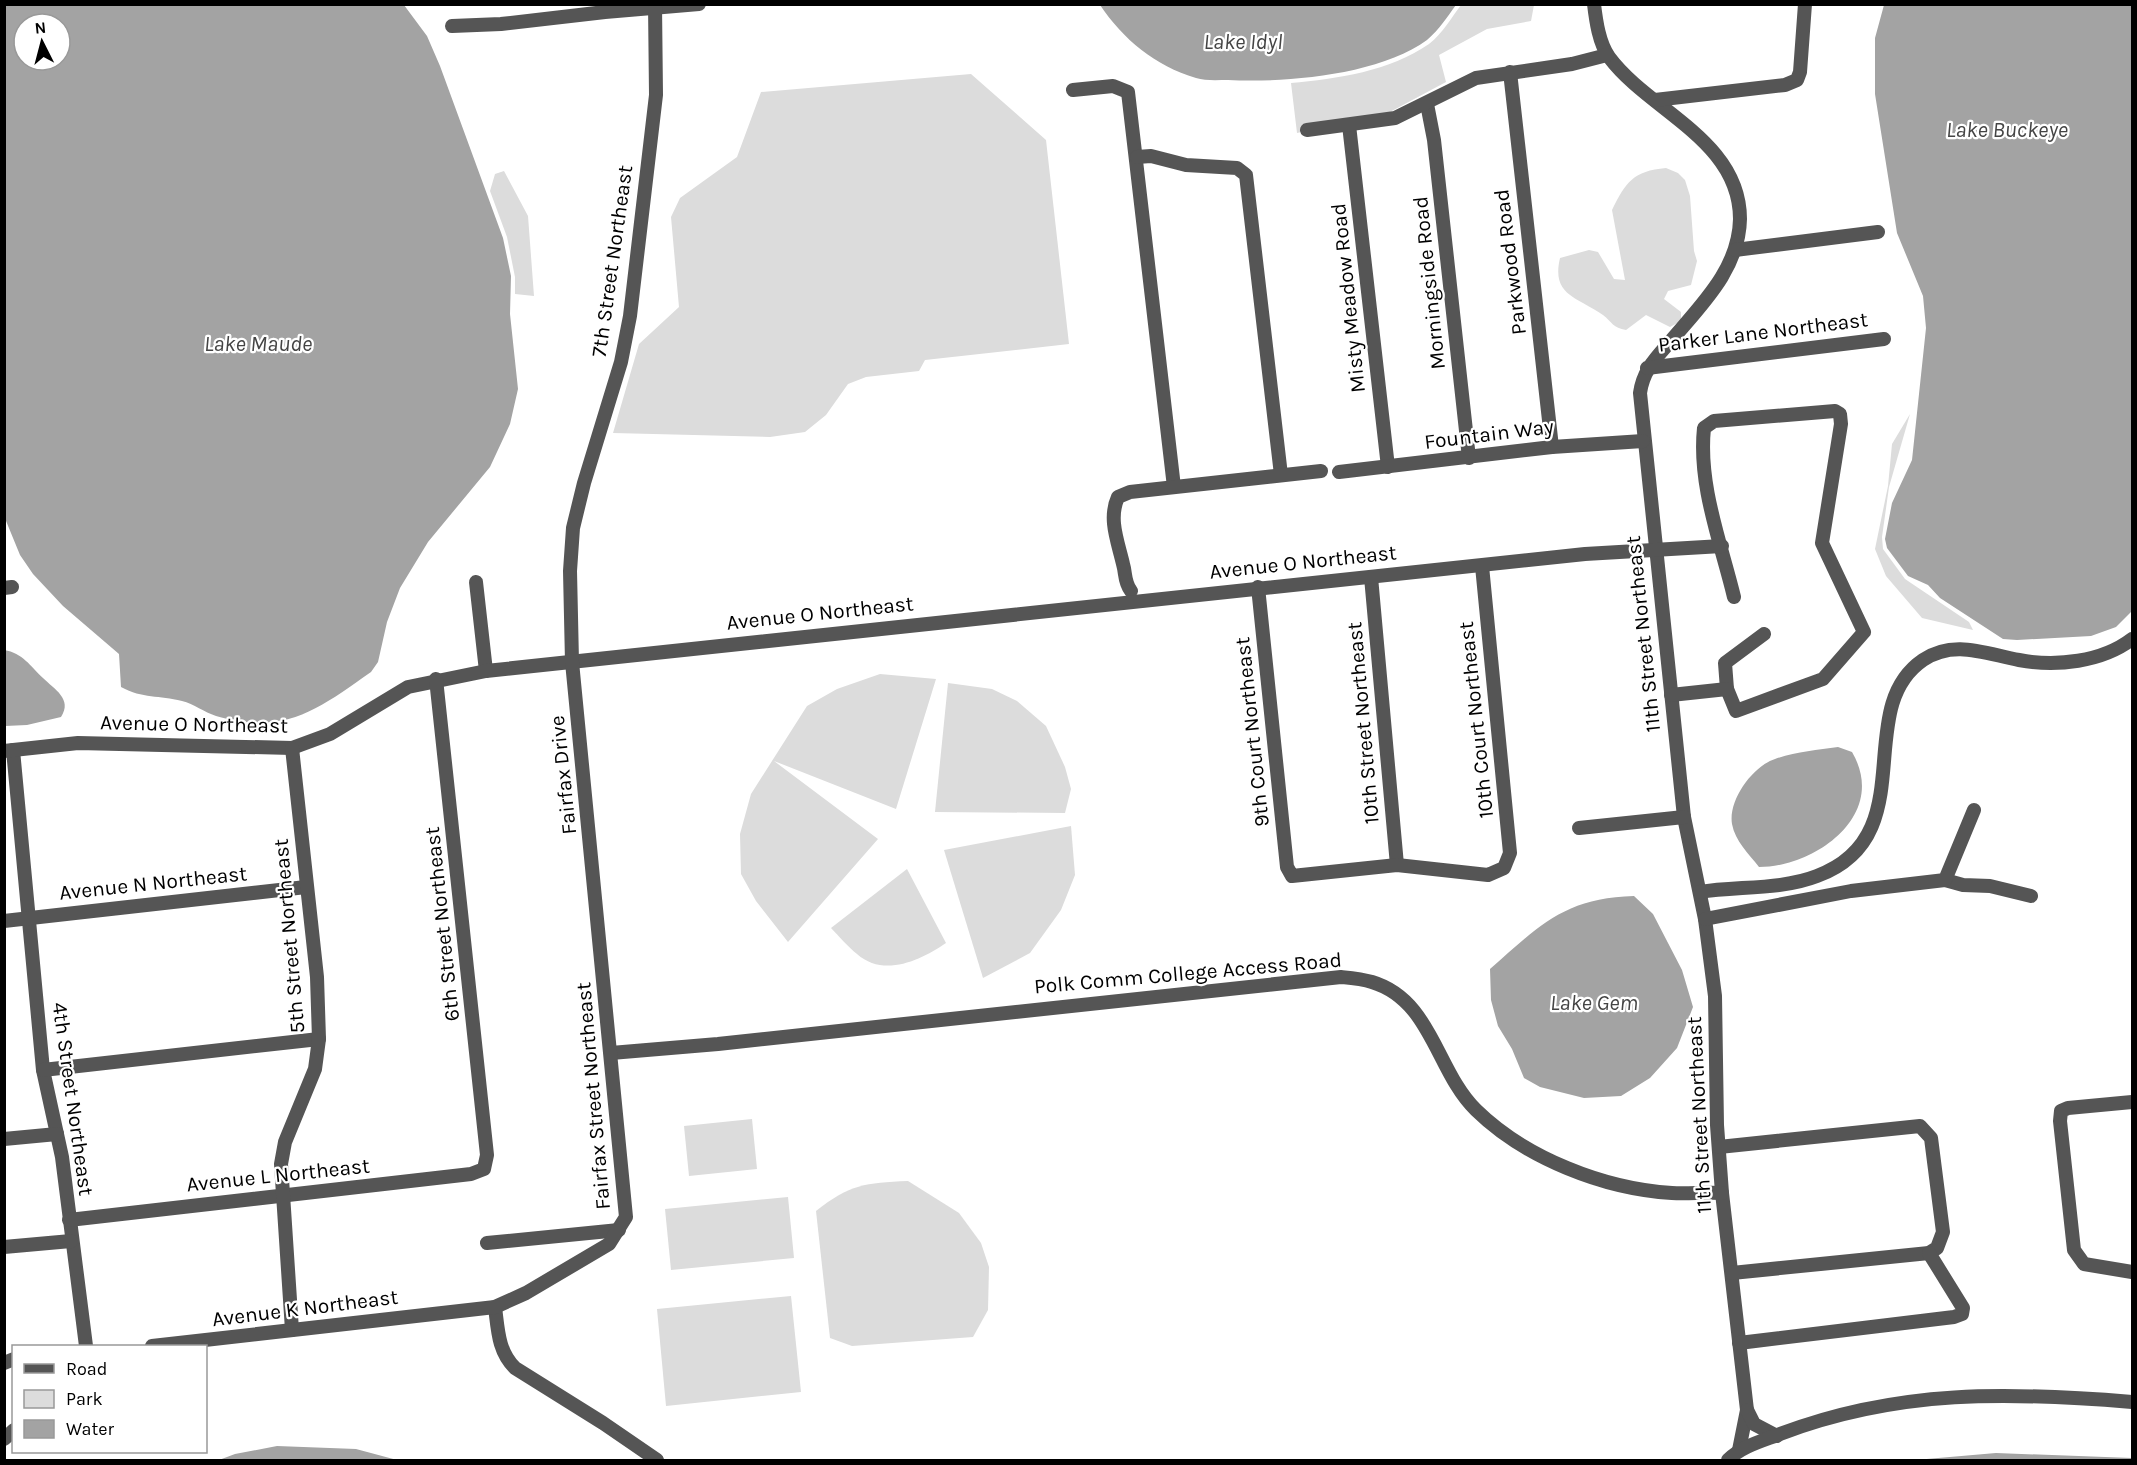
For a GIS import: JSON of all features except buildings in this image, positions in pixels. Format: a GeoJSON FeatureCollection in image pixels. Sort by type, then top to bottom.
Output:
{"type":"FeatureCollection","features":[{"type":"Feature","properties":{"kind":"street"},"geometry":{"type":"LineString","coordinates":[[452,26],[501,24],[655,6],[699,4]]}},
{"type":"Feature","properties":{"kind":"street","name":"11th Street Northeast"},"geometry":{"type":"LineString","coordinates":[[1594,4],[1597,25],[1608,55],[1631,81],[1710,147],[1728,173],[1739,207],[1740,220],[1735,250],[1725,274],[1647,368],[1640,393],[1643,441],[1684,817],[1705,919],[1715,996],[1722,1192],[1747,1410],[1739,1450]]}},
{"type":"Feature","properties":{"kind":"street"},"geometry":{"type":"LineString","coordinates":[[1654,100],[1785,85],[1797,80],[1800,72],[1805,4]]}},
{"type":"Feature","properties":{"kind":"street","name":"7th Street Northeast"},"geometry":{"type":"LineString","coordinates":[[572,662],[570,572],[573,528],[584,483],[621,362],[630,316],[656,95],[655,6]]}},
{"type":"Feature","properties":{"kind":"street"},"geometry":{"type":"LineString","coordinates":[[1307,130],[1395,118],[1476,78],[1572,64],[1608,55]]}},
{"type":"Feature","properties":{"kind":"street","name":"Parkwood Road"},"geometry":{"type":"LineString","coordinates":[[1510,72],[1552,447]]}},
{"type":"Feature","properties":{"kind":"street"},"geometry":{"type":"LineString","coordinates":[[1072,90],[1113,86],[1128,92],[1174,487]]}},
{"type":"Feature","properties":{"kind":"street","name":"Morningside Road"},"geometry":{"type":"LineString","coordinates":[[1427,104],[1434,140],[1469,458]]}},
{"type":"Feature","properties":{"kind":"street","name":"Misty Meadow Road"},"geometry":{"type":"LineString","coordinates":[[1349,124],[1388,467]]}},
{"type":"Feature","properties":{"kind":"street"},"geometry":{"type":"LineString","coordinates":[[1137,157],[1151,156],[1186,165],[1237,168],[1246,175],[1281,476]]}},
{"type":"Feature","properties":{"kind":"street"},"geometry":{"type":"LineString","coordinates":[[1735,250],[1878,232]]}},
{"type":"Feature","properties":{"kind":"street","name":"Parker Lane Northeast"},"geometry":{"type":"LineString","coordinates":[[1647,368],[1884,339]]}},
{"type":"Feature","properties":{"kind":"street"},"geometry":{"type":"LineString","coordinates":[[1734,597],[1709,502],[1703,442],[1704,428],[1714,421],[1835,411],[1840,414],[1840,436],[1822,543],[1864,632],[1823,680],[1736,711],[1727,689],[1725,663],[1764,634]]}},
{"type":"Feature","properties":{"kind":"street","name":"Fountain Way"},"geometry":{"type":"LineString","coordinates":[[1339,472],[1552,447],[1643,441]]}},
{"type":"Feature","properties":{"kind":"street"},"geometry":{"type":"LineString","coordinates":[[1132,596],[1134,586],[1132,567],[1117,540],[1113,516],[1118,497],[1130,492],[1321,471]]}},
{"type":"Feature","properties":{"kind":"street","name":"Avenue O Northeast"},"geometry":{"type":"LineString","coordinates":[[9,751],[78,743],[292,748],[330,734],[400,690],[436,679],[1132,596],[1258,588],[1655,548],[1722,546]]}},
{"type":"Feature","properties":{"kind":"street","name":"10th Court Northeast"},"geometry":{"type":"LineString","coordinates":[[1397,865],[1488,875],[1504,868],[1510,853],[1482,566]]}},
{"type":"Feature","properties":{"kind":"street","name":"10th Street Northeast"},"geometry":{"type":"LineString","coordinates":[[1371,577],[1397,865]]}},
{"type":"Feature","properties":{"kind":"street"},"geometry":{"type":"LineString","coordinates":[[476,582],[486,672]]}},
{"type":"Feature","properties":{"kind":"street","name":"9th Court Northeast"},"geometry":{"type":"LineString","coordinates":[[1258,588],[1287,867],[1292,876],[1397,865]]}},
{"type":"Feature","properties":{"kind":"street"},"geometry":{"type":"LineString","coordinates":[[1700,892],[1801,881],[1842,863],[1860,846],[1874,821],[1881,795],[1890,715],[1899,688],[1914,667],[1935,654],[1967,649],[2020,661],[2060,663],[2097,656],[2115,650],[2133,639]]}},
{"type":"Feature","properties":{"kind":"street","name":"Fairfax Drive"},"geometry":{"type":"LineString","coordinates":[[572,662],[595,884]]}},
{"type":"Feature","properties":{"kind":"street","name":"6th Street Northeast"},"geometry":{"type":"LineString","coordinates":[[436,679],[488,1164]]}},
{"type":"Feature","properties":{"kind":"street"},"geometry":{"type":"LineString","coordinates":[[1671,695],[1727,689]]}},
{"type":"Feature","properties":{"kind":"street","name":"5th Street Northeast"},"geometry":{"type":"LineString","coordinates":[[292,748],[319,1005],[319,1039],[315,1069],[281,1156],[292,1330]]}},
{"type":"Feature","properties":{"kind":"street","name":"4th Street Northeast"},"geometry":{"type":"LineString","coordinates":[[9,751],[29,918],[43,1070],[57,1134],[86,1345]]}},
{"type":"Feature","properties":{"kind":"street"},"geometry":{"type":"LineString","coordinates":[[1945,880],[1974,810]]}},
{"type":"Feature","properties":{"kind":"street"},"geometry":{"type":"LineString","coordinates":[[1579,828],[1684,817]]}},
{"type":"Feature","properties":{"kind":"street"},"geometry":{"type":"LineString","coordinates":[[1705,919],[1842,893],[1945,880],[1963,885],[1990,886],[2031,896]]}},
{"type":"Feature","properties":{"kind":"street","name":"Fairfax Street Northeast"},"geometry":{"type":"LineString","coordinates":[[462,1312],[495,1307],[526,1293],[609,1244],[626,1217],[595,884]]}},
{"type":"Feature","properties":{"kind":"street","name":"Avenue N Northeast"},"geometry":{"type":"LineString","coordinates":[[4,921],[306,887]]}},
{"type":"Feature","properties":{"kind":"street","name":"Polk Comm College Access Road"},"geometry":{"type":"LineString","coordinates":[[611,1053],[718,1044],[1341,977],[1373,982],[1398,995],[1421,1016],[1455,1082],[1476,1110],[1505,1134],[1546,1158],[1589,1175],[1630,1187],[1671,1193],[1722,1192]]}},
{"type":"Feature","properties":{"kind":"street"},"geometry":{"type":"LineString","coordinates":[[608,1027],[635,1050]]}},
{"type":"Feature","properties":{"kind":"street"},"geometry":{"type":"LineString","coordinates":[[43,1070],[319,1039]]}},
{"type":"Feature","properties":{"kind":"street"},"geometry":{"type":"LineString","coordinates":[[2133,1102],[2068,1108],[2061,1111],[2074,1250],[2085,1264],[2133,1272]]}},
{"type":"Feature","properties":{"kind":"street"},"geometry":{"type":"LineString","coordinates":[[1719,1147],[1920,1126],[1931,1138],[1943,1232],[1937,1248],[1929,1252],[1732,1273]]}},
{"type":"Feature","properties":{"kind":"street"},"geometry":{"type":"LineString","coordinates":[[4,1139],[57,1134]]}},
{"type":"Feature","properties":{"kind":"street","name":"Avenue L Northeast"},"geometry":{"type":"LineString","coordinates":[[69,1221],[471,1174],[484,1169],[488,1164]]}},
{"type":"Feature","properties":{"kind":"street"},"geometry":{"type":"LineString","coordinates":[[487,1243],[619,1230]]}},
{"type":"Feature","properties":{"kind":"street"},"geometry":{"type":"LineString","coordinates":[[4,1247],[71,1241]]}},
{"type":"Feature","properties":{"kind":"street"},"geometry":{"type":"LineString","coordinates":[[1739,1343],[1954,1317],[1962,1314],[1963,1308],[1929,1252]]}},
{"type":"Feature","properties":{"kind":"street"},"geometry":{"type":"LineString","coordinates":[[495,1307],[499,1341],[505,1358],[527,1377],[603,1423],[657,1461]]}},
{"type":"Feature","properties":{"kind":"street","name":"Avenue K Northeast"},"geometry":{"type":"LineString","coordinates":[[168,1345],[462,1312]]}},
{"type":"Feature","properties":{"kind":"street"},"geometry":{"type":"LineString","coordinates":[[1728,1461],[1739,1450],[1798,1427],[1901,1401],[2040,1394],[2133,1402]]}},
{"type":"Feature","properties":{"kind":"street"},"geometry":{"type":"LineString","coordinates":[[1747,1410],[1754,1424],[1777,1436]]}},
{"type":"Feature","properties":{"kind":"green space"},"geometry":{"type":"Polygon","coordinates":[[[1461,5],[1534,5],[1531,21],[1487,29],[1439,55],[1446,82],[1388,113],[1297,133],[1291,83],[1345,76],[1397,61],[1434,40],[1461,5]]]}},
{"type":"Feature","properties":{"kind":"green space"},"geometry":{"type":"Polygon","coordinates":[[[971,74],[1046,140],[1069,344],[925,360],[919,371],[866,377],[848,384],[826,415],[805,432],[770,437],[613,433],[639,344],[679,307],[671,217],[680,198],[737,157],[761,92],[971,74]]]}},
{"type":"Feature","properties":{"kind":"green space"},"geometry":{"type":"Polygon","coordinates":[[[1666,168],[1678,173],[1685,180],[1690,196],[1694,251],[1697,261],[1691,285],[1668,291],[1664,299],[1681,312],[1681,321],[1670,327],[1646,315],[1626,330],[1622,329],[1563,288],[1558,271],[1560,258],[1589,250],[1598,252],[1614,279],[1625,280],[1612,210],[1627,185],[1638,175],[1666,168]]]}},
{"type":"Feature","properties":{"kind":"green space"},"geometry":{"type":"Polygon","coordinates":[[[504,171],[528,216],[534,296],[515,294],[515,277],[507,237],[490,191],[495,174],[504,171]]]}},
{"type":"Feature","properties":{"kind":"green space"},"geometry":{"type":"Polygon","coordinates":[[[1910,414],[1889,487],[1882,537],[1883,549],[1905,579],[1969,622],[1973,630],[1922,618],[1886,576],[1875,549],[1888,486],[1892,444],[1910,414]]]}},
{"type":"Feature","properties":{"kind":"green space"},"geometry":{"type":"Polygon","coordinates":[[[880,674],[936,679],[896,809],[774,761],[878,839],[788,942],[756,901],[741,874],[740,834],[751,794],[807,706],[837,689],[880,674]]]}},
{"type":"Feature","properties":{"kind":"green space"},"geometry":{"type":"Polygon","coordinates":[[[948,683],[992,689],[1017,701],[1046,726],[1065,767],[1071,789],[1065,813],[935,812],[948,683]]]}},
{"type":"Feature","properties":{"kind":"green space"},"geometry":{"type":"Polygon","coordinates":[[[1071,826],[1075,875],[1061,910],[1030,953],[983,978],[944,850],[1071,826]]]}},
{"type":"Feature","properties":{"kind":"green space"},"geometry":{"type":"Polygon","coordinates":[[[907,869],[946,943],[902,964],[879,965],[868,961],[854,951],[831,928],[907,869]]]}},
{"type":"Feature","properties":{"kind":"green space"},"geometry":{"type":"Polygon","coordinates":[[[752,1119],[757,1169],[689,1176],[684,1126],[752,1119]]]}},
{"type":"Feature","properties":{"kind":"green space"},"geometry":{"type":"Polygon","coordinates":[[[908,1181],[959,1213],[981,1243],[989,1267],[988,1310],[973,1337],[852,1346],[830,1338],[816,1211],[849,1190],[869,1184],[908,1181]]]}},
{"type":"Feature","properties":{"kind":"green space"},"geometry":{"type":"Polygon","coordinates":[[[788,1197],[794,1258],[671,1270],[665,1209],[788,1197]]]}},
{"type":"Feature","properties":{"kind":"green space"},"geometry":{"type":"Polygon","coordinates":[[[791,1296],[801,1392],[666,1406],[657,1309],[791,1296]]]}},
{"type":"Feature","properties":{"kind":"water","name":"Lake Maude"},"geometry":{"type":"Polygon","coordinates":[[[4,5],[404,5],[427,36],[440,66],[503,238],[511,276],[510,314],[518,389],[510,424],[490,467],[428,542],[400,588],[387,622],[378,662],[371,672],[334,698],[299,716],[281,721],[261,723],[240,721],[216,716],[182,701],[129,691],[121,687],[119,654],[63,606],[33,574],[20,555],[4,516],[4,5]]]}},
{"type":"Feature","properties":{"kind":"water","name":"Lake Idyl"},"geometry":{"type":"Polygon","coordinates":[[[1100,5],[1456,5],[1427,40],[1407,52],[1384,61],[1331,74],[1251,81],[1200,79],[1167,66],[1141,50],[1130,40],[1100,5]]]}},
{"type":"Feature","properties":{"kind":"water","name":"Lake Buckeye"},"geometry":{"type":"Polygon","coordinates":[[[1884,5],[2132,5],[2132,611],[2116,627],[2091,636],[2003,639],[1940,598],[1928,585],[1908,576],[1887,548],[1885,539],[1892,503],[1912,460],[1926,328],[1923,296],[1897,233],[1875,94],[1875,38],[1884,5]]]}},
{"type":"Feature","properties":{"kind":"water"},"geometry":{"type":"Polygon","coordinates":[[[4,650],[21,657],[61,695],[65,705],[61,717],[27,725],[5,726],[4,650]]]}},
{"type":"Feature","properties":{"kind":"water"},"geometry":{"type":"Polygon","coordinates":[[[1838,747],[1852,752],[1861,775],[1861,797],[1854,816],[1840,833],[1823,847],[1802,858],[1781,865],[1759,867],[1739,842],[1732,824],[1734,805],[1744,785],[1758,769],[1775,759],[1838,747]]]}},
{"type":"Feature","properties":{"kind":"water","name":"Lake Gem"},"geometry":{"type":"Polygon","coordinates":[[[1634,896],[1653,914],[1682,970],[1693,1007],[1677,1048],[1650,1078],[1621,1096],[1584,1098],[1540,1087],[1524,1078],[1512,1049],[1498,1026],[1491,1000],[1490,969],[1554,917],[1589,902],[1634,896]]]}},
{"type":"Feature","properties":{"kind":"water"},"geometry":{"type":"Polygon","coordinates":[[[277,1446],[356,1449],[397,1460],[219,1460],[235,1454],[277,1446]]]}},
{"type":"Feature","properties":{"kind":"water"},"geometry":{"type":"Polygon","coordinates":[[[1996,1453],[2132,1458],[2132,1460],[1915,1460],[1996,1453]]]}}]}
